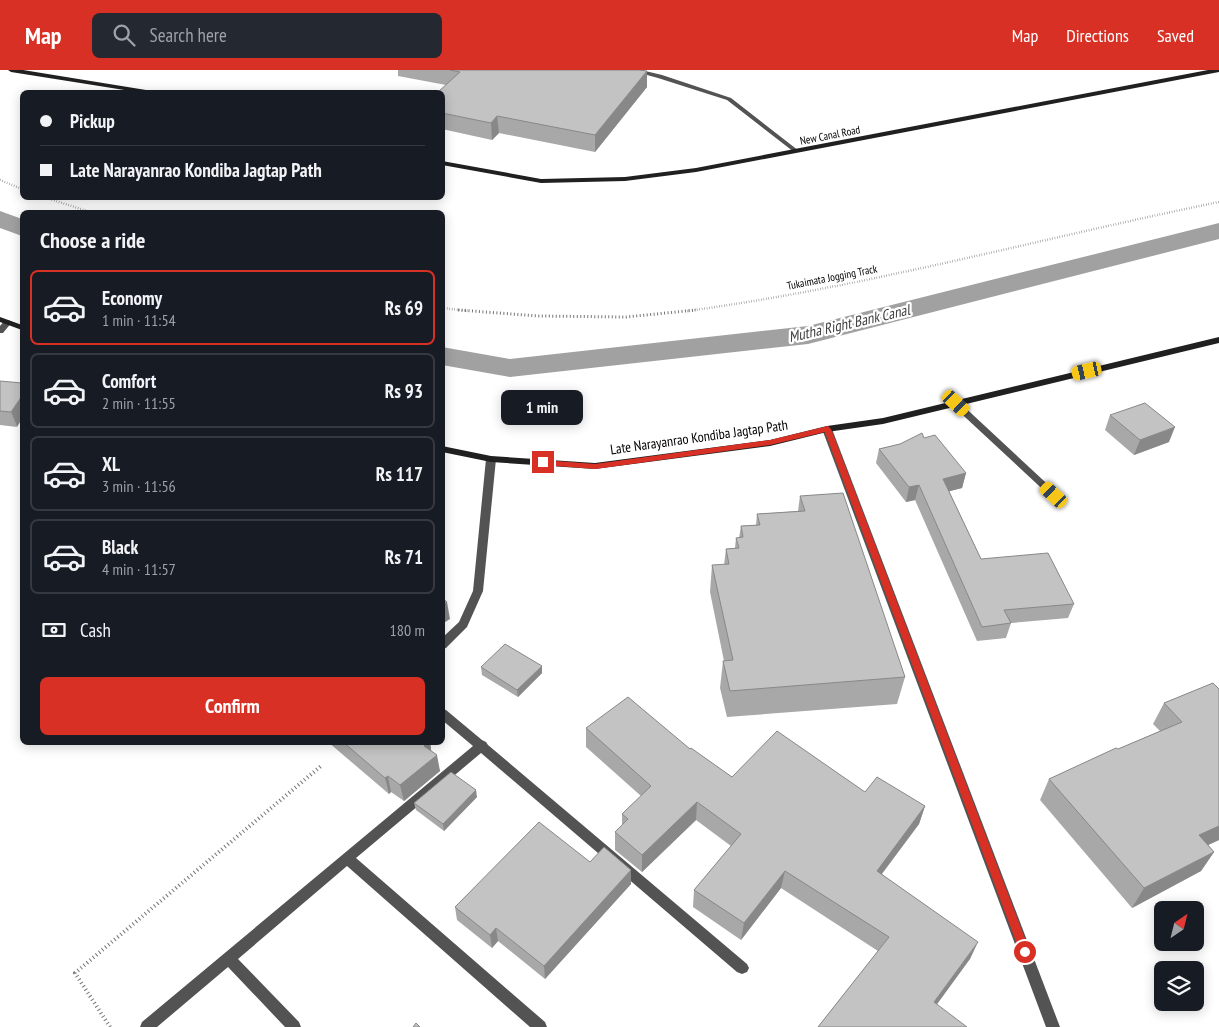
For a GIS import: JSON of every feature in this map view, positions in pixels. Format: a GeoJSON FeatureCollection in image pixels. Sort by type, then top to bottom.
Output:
{"type":"FeatureCollection","features":[{"type":"Feature","properties":{"kind":"street"},"geometry":{"type":"LineString","coordinates":[[11,70],[134,90]]}},
{"type":"Feature","properties":{"kind":"street"},"geometry":{"type":"LineString","coordinates":[[632,70],[660,76],[729,99],[796,151]]}},
{"type":"Feature","properties":{"kind":"street","name":"New Canal Road"},"geometry":{"type":"LineString","coordinates":[[445,165],[541,181],[625,179],[696,170],[1218,70]]}},
{"type":"Feature","properties":{"kind":"street"},"geometry":{"type":"LineString","coordinates":[[0,331],[4,320],[20,327]]}},
{"type":"Feature","properties":{"kind":"street","name":"Late Narayanrao Kondiba Jagtap Path"},"geometry":{"type":"LineString","coordinates":[[445,450],[491,459],[595,466],[770,443],[828,429],[884,421],[1219,340]]}},
{"type":"Feature","properties":{"kind":"street"},"geometry":{"type":"LineString","coordinates":[[956,403],[1054,495]]}},
{"type":"Feature","properties":{"kind":"street"},"geometry":{"type":"LineString","coordinates":[[828,429],[1053,1027]]}},
{"type":"Feature","properties":{"kind":"street"},"geometry":{"type":"LineString","coordinates":[[445,642],[463,624],[478,591],[491,459]]}},
{"type":"Feature","properties":{"kind":"street"},"geometry":{"type":"LineString","coordinates":[[445,715],[742,968]]}},
{"type":"Feature","properties":{"kind":"street"},"geometry":{"type":"LineString","coordinates":[[147,1027],[482,745]]}},
{"type":"Feature","properties":{"kind":"street"},"geometry":{"type":"LineString","coordinates":[[348,858],[540,1027]]}},
{"type":"Feature","properties":{"kind":"street"},"geometry":{"type":"LineString","coordinates":[[228,958],[294,1027]]}},
{"type":"Feature","properties":{"kind":"path"},"geometry":{"type":"LineString","coordinates":[[0,180],[20,188]]}},
{"type":"Feature","properties":{"kind":"path"},"geometry":{"type":"LineString","coordinates":[[53,200],[84,210]]}},
{"type":"Feature","properties":{"kind":"path","name":"Tukaimata Jogging Track"},"geometry":{"type":"LineString","coordinates":[[445,308],[558,318],[642,317],[810,292],[976,256],[1122,221],[1219,202]]}},
{"type":"Feature","properties":{"kind":"path"},"geometry":{"type":"LineString","coordinates":[[110,1027],[75,973],[322,766]]}},
{"type":"Feature","properties":{"kind":"building"},"geometry":{"type":"Polygon","coordinates":[[[450,70],[647,71],[595,135],[497,116],[491,123],[445,114],[445,90],[440,90],[460,72],[450,70]]]}},
{"type":"Feature","properties":{"kind":"building"},"geometry":{"type":"Polygon","coordinates":[[[0,381],[20,383],[20,399],[11,412],[0,411],[0,381]]]}},
{"type":"Feature","properties":{"kind":"building"},"geometry":{"type":"Polygon","coordinates":[[[1145,403],[1175,427],[1140,440],[1110,415],[1145,403]]]}},
{"type":"Feature","properties":{"kind":"building"},"geometry":{"type":"Polygon","coordinates":[[[922,433],[924,438],[935,435],[966,473],[943,479],[981,559],[1048,553],[1074,604],[1004,610],[1011,623],[982,627],[919,485],[909,487],[879,449],[900,444],[922,433]]]}},
{"type":"Feature","properties":{"kind":"building"},"geometry":{"type":"Polygon","coordinates":[[[843,493],[905,677],[730,691],[723,661],[733,660],[712,565],[729,564],[726,549],[739,548],[736,538],[743,537],[741,526],[760,525],[757,514],[805,511],[800,496],[843,493]]]}},
{"type":"Feature","properties":{"kind":"building"},"geometry":{"type":"Polygon","coordinates":[[[505,644],[542,666],[517,690],[481,667],[505,644]]]}},
{"type":"Feature","properties":{"kind":"building"},"geometry":{"type":"Polygon","coordinates":[[[1213,683],[1219,689],[1219,826],[1199,835],[1214,852],[1144,888],[1049,779],[1116,748],[1118,749],[1182,722],[1164,703],[1213,683]]]}},
{"type":"Feature","properties":{"kind":"building"},"geometry":{"type":"Polygon","coordinates":[[[628,697],[690,749],[732,777],[777,731],[865,792],[877,777],[925,806],[877,871],[978,942],[934,1002],[967,1027],[818,1027],[889,937],[785,871],[744,923],[694,890],[741,834],[697,802],[642,855],[615,832],[628,819],[622,814],[651,786],[586,728],[628,697]]]}},
{"type":"Feature","properties":{"kind":"building"},"geometry":{"type":"Polygon","coordinates":[[[346,745],[425,745],[437,755],[400,785],[388,776],[385,778],[346,745]]]}},
{"type":"Feature","properties":{"kind":"building"},"geometry":{"type":"Polygon","coordinates":[[[451,772],[476,790],[443,824],[414,803],[451,772]]]}},
{"type":"Feature","properties":{"kind":"building"},"geometry":{"type":"Polygon","coordinates":[[[539,822],[590,862],[604,847],[631,870],[544,966],[496,928],[490,935],[455,907],[539,822]]]}},
{"type":"Feature","properties":{"kind":"waterway","name":"Mutha Right Bank Canal"},"geometry":{"type":"LineString","coordinates":[[0,219],[20,227]]}},
{"type":"Feature","properties":{"kind":"waterway","name":"Mutha Right Bank Canal"},"geometry":{"type":"LineString","coordinates":[[445,357],[510,368],[808,335],[1219,231]]}},
{"type":"Feature","properties":{"kind":"route"},"geometry":{"type":"LineString","coordinates":[[543,462],[595,466],[770,443],[828,429],[1025,952]]}}]}
